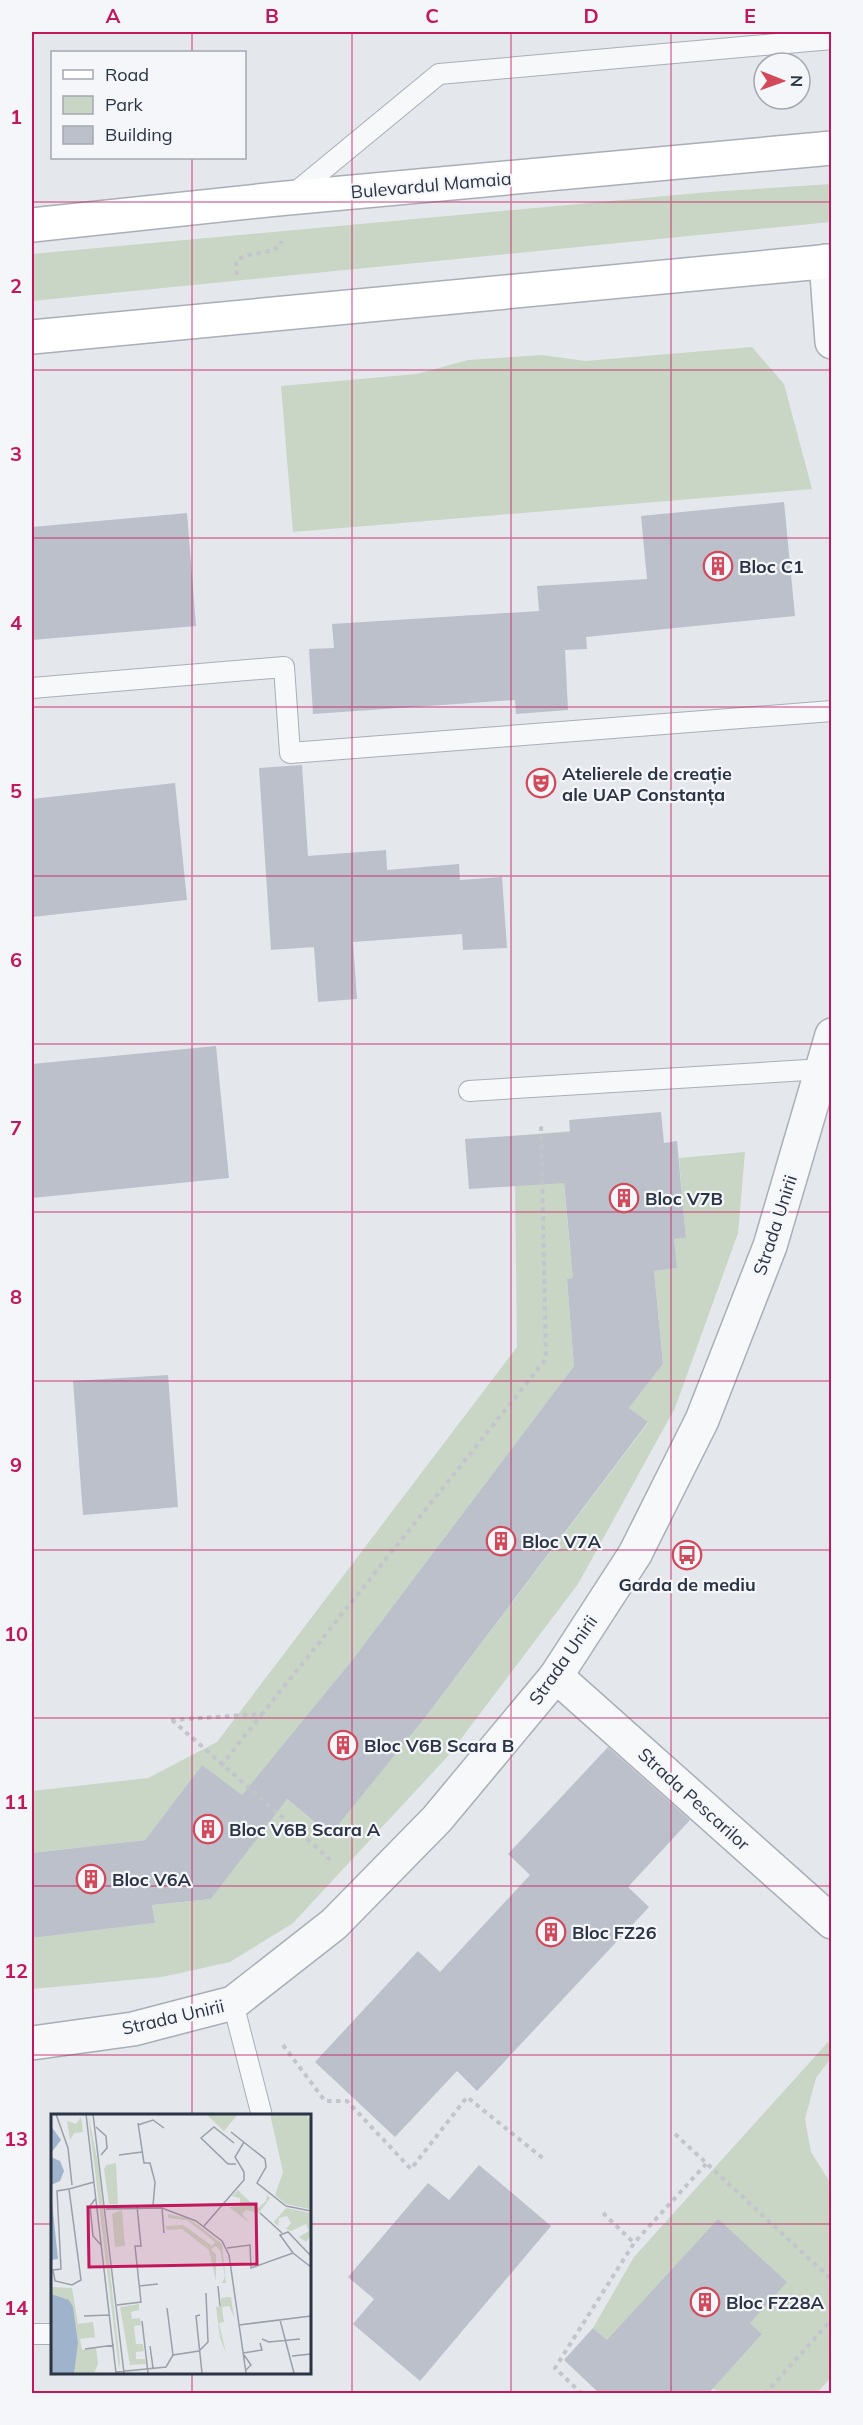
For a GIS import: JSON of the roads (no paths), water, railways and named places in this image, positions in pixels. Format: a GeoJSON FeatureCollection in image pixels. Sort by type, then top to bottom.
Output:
{"type":"FeatureCollection","features":[{"type":"Feature","properties":{"kind":"main road","name":"Bulevardul Mamaia"},"geometry":{"type":"LineString","coordinates":[[32,225],[289,198],[831,148]]}},
{"type":"Feature","properties":{"kind":"main road"},"geometry":{"type":"LineString","coordinates":[[32,337],[829,261]]}},
{"type":"Feature","properties":{"kind":"street"},"geometry":{"type":"LineString","coordinates":[[829,261],[831,342]]}},
{"type":"Feature","properties":{"kind":"street","name":"Strada Unirii"},"geometry":{"type":"LineString","coordinates":[[32,2043],[133,2029],[239,1998],[334,1924],[437,1819],[556,1676],[635,1554],[702,1420],[770,1246],[824,1069],[831,1035]]}},
{"type":"Feature","properties":{"kind":"street","name":"Strada Pescarilor"},"geometry":{"type":"LineString","coordinates":[[556,1676],[831,1922]]}},
{"type":"Feature","properties":{"kind":"lane"},"geometry":{"type":"LineString","coordinates":[[289,198],[439,74],[831,39]]}},
{"type":"Feature","properties":{"kind":"lane"},"geometry":{"type":"LineString","coordinates":[[32,688],[284,667],[290,753],[831,711]]}},
{"type":"Feature","properties":{"kind":"lane"},"geometry":{"type":"LineString","coordinates":[[469,1091],[824,1069]]}},
{"type":"Feature","properties":{"kind":"lane"},"geometry":{"type":"LineString","coordinates":[[239,1998],[262,2114]]}},
{"type":"Feature","properties":{"kind":"lane"},"geometry":{"type":"LineString","coordinates":[[32,2334],[51,2334]]}},
{"type":"Feature","properties":{"kind":"place","name":"Bloc C1"},"geometry":{"type":"Point","coordinates":[718,566]}},
{"type":"Feature","properties":{"kind":"place","name":"Atelierele de creație ale UAP Constanța"},"geometry":{"type":"Point","coordinates":[541,783]}},
{"type":"Feature","properties":{"kind":"place","name":"Bloc V7B"},"geometry":{"type":"Point","coordinates":[624,1198]}},
{"type":"Feature","properties":{"kind":"place","name":"Bloc V7A"},"geometry":{"type":"Point","coordinates":[501,1541]}},
{"type":"Feature","properties":{"kind":"place","name":"Garda de mediu"},"geometry":{"type":"Point","coordinates":[687,1555]}},
{"type":"Feature","properties":{"kind":"place","name":"Bloc V6B Scara B"},"geometry":{"type":"Point","coordinates":[343,1745]}},
{"type":"Feature","properties":{"kind":"place","name":"Bloc V6B Scara A"},"geometry":{"type":"Point","coordinates":[208,1829]}},
{"type":"Feature","properties":{"kind":"place","name":"Bloc V6A"},"geometry":{"type":"Point","coordinates":[91,1879]}},
{"type":"Feature","properties":{"kind":"place","name":"Bloc FZ26"},"geometry":{"type":"Point","coordinates":[551,1932]}},
{"type":"Feature","properties":{"kind":"place","name":"Bloc FZ28A"},"geometry":{"type":"Point","coordinates":[705,2302]}}]}
